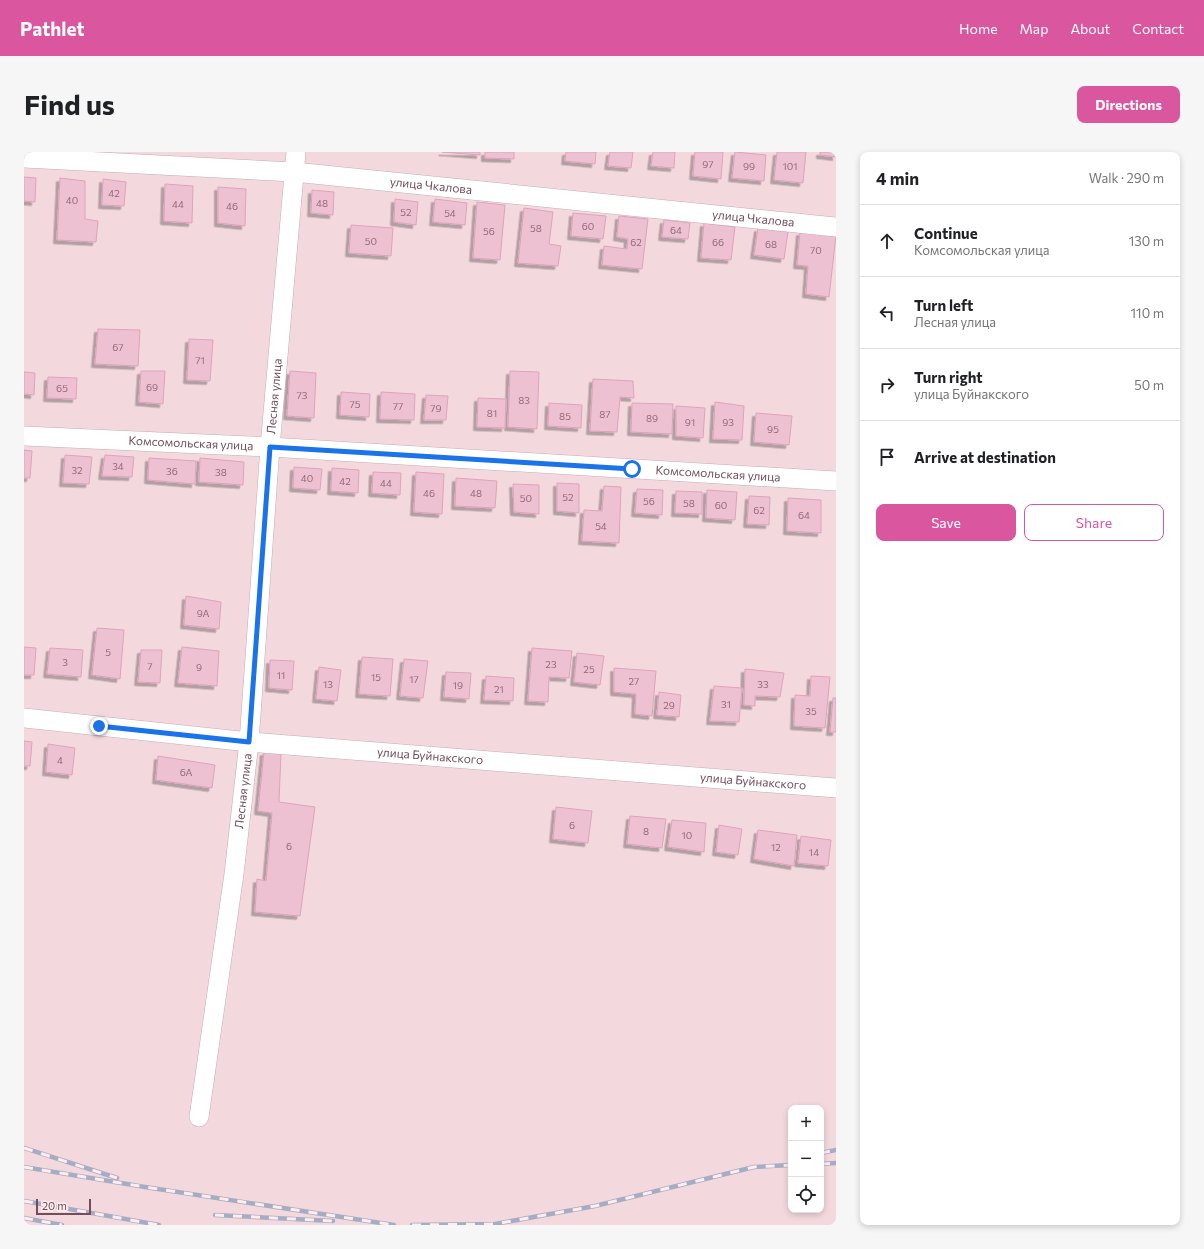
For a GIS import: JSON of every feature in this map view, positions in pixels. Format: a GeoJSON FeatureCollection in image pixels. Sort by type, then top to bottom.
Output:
{"type":"FeatureCollection","features":[{"type":"Feature","properties":{"kind":"street","name":"Лесная улица"},"geometry":{"type":"LineString","coordinates":[[199,1117],[234,874],[249,742],[270,447],[296,152]]}},
{"type":"Feature","properties":{"kind":"street","name":"улица Чкалова"},"geometry":{"type":"LineString","coordinates":[[24,158],[294,172],[836,227]]}},
{"type":"Feature","properties":{"kind":"street","name":"Комсомольская улица"},"geometry":{"type":"LineString","coordinates":[[24,436],[270,447],[836,481]]}},
{"type":"Feature","properties":{"kind":"street","name":"улица Буйнакского"},"geometry":{"type":"LineString","coordinates":[[24,718],[249,742],[836,788]]}},
{"type":"Feature","properties":{"kind":"shaded area"},"geometry":{"type":"Polygon","coordinates":[[[24,152],[836,152],[836,1225],[24,1225],[24,152]]]}},
{"type":"Feature","properties":{"kind":"building"},"geometry":{"type":"Polygon","coordinates":[[[442,152],[480,152],[480,155],[442,152]]]}},
{"type":"Feature","properties":{"kind":"building"},"geometry":{"type":"Polygon","coordinates":[[[485,152],[514,152],[514,159],[485,158],[485,152]]]}},
{"type":"Feature","properties":{"kind":"building"},"geometry":{"type":"Polygon","coordinates":[[[566,152],[596,152],[595,164],[565,161],[566,152]]]}},
{"type":"Feature","properties":{"kind":"building"},"geometry":{"type":"Polygon","coordinates":[[[610,152],[633,152],[631,168],[608,166],[610,152]]]}},
{"type":"Feature","properties":{"kind":"building"},"geometry":{"type":"Polygon","coordinates":[[[653,152],[675,152],[674,168],[651,166],[653,152]]]}},
{"type":"Feature","properties":{"kind":"building"},"geometry":{"type":"Polygon","coordinates":[[[695,152],[723,152],[721,179],[693,176],[695,152]]]}},
{"type":"Feature","properties":{"kind":"building"},"geometry":{"type":"Polygon","coordinates":[[[735,152],[766,155],[764,181],[732,178],[735,152]]]}},
{"type":"Feature","properties":{"kind":"building"},"geometry":{"type":"Polygon","coordinates":[[[777,152],[806,152],[803,183],[774,180],[777,152]]]}},
{"type":"Feature","properties":{"kind":"building"},"geometry":{"type":"Polygon","coordinates":[[[820,152],[836,152],[836,157],[820,155],[820,152]]]}},
{"type":"Feature","properties":{"kind":"building"},"geometry":{"type":"Polygon","coordinates":[[[24,177],[36,178],[35,202],[24,201],[24,177]]]}},
{"type":"Feature","properties":{"kind":"building"},"geometry":{"type":"Polygon","coordinates":[[[60,178],[85,181],[85,219],[98,221],[96,242],[57,240],[60,178]]]}},
{"type":"Feature","properties":{"kind":"building"},"geometry":{"type":"Polygon","coordinates":[[[103,179],[126,182],[124,206],[102,205],[103,179]]]}},
{"type":"Feature","properties":{"kind":"building"},"geometry":{"type":"Polygon","coordinates":[[[165,184],[193,186],[192,223],[164,221],[165,184]]]}},
{"type":"Feature","properties":{"kind":"building"},"geometry":{"type":"Polygon","coordinates":[[[218,187],[246,189],[245,226],[218,223],[218,187]]]}},
{"type":"Feature","properties":{"kind":"building"},"geometry":{"type":"Polygon","coordinates":[[[312,190],[334,192],[333,215],[311,213],[312,190]]]}},
{"type":"Feature","properties":{"kind":"building"},"geometry":{"type":"Polygon","coordinates":[[[395,199],[418,202],[416,225],[394,222],[395,199]]]}},
{"type":"Feature","properties":{"kind":"building"},"geometry":{"type":"Polygon","coordinates":[[[435,199],[467,203],[465,225],[433,222],[435,199]]]}},
{"type":"Feature","properties":{"kind":"building"},"geometry":{"type":"Polygon","coordinates":[[[477,202],[505,205],[500,260],[473,258],[477,202]]]}},
{"type":"Feature","properties":{"kind":"building"},"geometry":{"type":"Polygon","coordinates":[[[524,208],[553,212],[549,244],[561,246],[558,266],[518,263],[524,208]]]}},
{"type":"Feature","properties":{"kind":"building"},"geometry":{"type":"Polygon","coordinates":[[[573,213],[606,216],[603,239],[571,236],[573,213]]]}},
{"type":"Feature","properties":{"kind":"building"},"geometry":{"type":"Polygon","coordinates":[[[619,216],[648,219],[642,269],[602,265],[604,246],[627,249],[628,239],[617,237],[619,216]]]}},
{"type":"Feature","properties":{"kind":"building"},"geometry":{"type":"Polygon","coordinates":[[[664,220],[690,223],[688,239],[662,237],[664,220]]]}},
{"type":"Feature","properties":{"kind":"building"},"geometry":{"type":"Polygon","coordinates":[[[704,223],[735,227],[731,260],[701,258],[704,223]]]}},
{"type":"Feature","properties":{"kind":"building"},"geometry":{"type":"Polygon","coordinates":[[[351,225],[393,228],[391,256],[349,253],[351,225]]]}},
{"type":"Feature","properties":{"kind":"building"},"geometry":{"type":"Polygon","coordinates":[[[758,228],[788,232],[784,259],[754,255],[758,228]]]}},
{"type":"Feature","properties":{"kind":"building"},"geometry":{"type":"Polygon","coordinates":[[[800,232],[836,235],[829,297],[806,294],[808,266],[797,265],[800,232]]]}},
{"type":"Feature","properties":{"kind":"building"},"geometry":{"type":"Polygon","coordinates":[[[98,329],[140,330],[138,366],[95,364],[98,329]]]}},
{"type":"Feature","properties":{"kind":"building"},"geometry":{"type":"Polygon","coordinates":[[[189,339],[213,340],[210,381],[187,380],[189,339]]]}},
{"type":"Feature","properties":{"kind":"building"},"geometry":{"type":"Polygon","coordinates":[[[141,371],[165,371],[163,404],[139,402],[141,371]]]}},
{"type":"Feature","properties":{"kind":"building"},"geometry":{"type":"Polygon","coordinates":[[[290,371],[316,373],[314,418],[287,416],[290,371]]]}},
{"type":"Feature","properties":{"kind":"building"},"geometry":{"type":"Polygon","coordinates":[[[510,371],[539,372],[537,429],[508,427],[510,371]]]}},
{"type":"Feature","properties":{"kind":"building"},"geometry":{"type":"Polygon","coordinates":[[[24,372],[35,373],[34,395],[24,394],[24,372]]]}},
{"type":"Feature","properties":{"kind":"building"},"geometry":{"type":"Polygon","coordinates":[[[48,377],[77,378],[76,399],[47,398],[48,377]]]}},
{"type":"Feature","properties":{"kind":"building"},"geometry":{"type":"Polygon","coordinates":[[[593,379],[633,381],[634,398],[620,397],[617,432],[590,431],[593,379]]]}},
{"type":"Feature","properties":{"kind":"building"},"geometry":{"type":"Polygon","coordinates":[[[341,392],[370,394],[369,417],[340,415],[341,392]]]}},
{"type":"Feature","properties":{"kind":"building"},"geometry":{"type":"Polygon","coordinates":[[[381,392],[415,394],[414,420],[380,419],[381,392]]]}},
{"type":"Feature","properties":{"kind":"building"},"geometry":{"type":"Polygon","coordinates":[[[426,395],[448,396],[446,420],[424,420],[426,395]]]}},
{"type":"Feature","properties":{"kind":"building"},"geometry":{"type":"Polygon","coordinates":[[[478,398],[506,399],[505,428],[477,427],[478,398]]]}},
{"type":"Feature","properties":{"kind":"building"},"geometry":{"type":"Polygon","coordinates":[[[715,402],[744,406],[742,440],[713,439],[715,402]]]}},
{"type":"Feature","properties":{"kind":"building"},"geometry":{"type":"Polygon","coordinates":[[[549,403],[582,405],[581,428],[548,426],[549,403]]]}},
{"type":"Feature","properties":{"kind":"building"},"geometry":{"type":"Polygon","coordinates":[[[632,403],[673,404],[672,434],[631,432],[632,403]]]}},
{"type":"Feature","properties":{"kind":"building"},"geometry":{"type":"Polygon","coordinates":[[[676,406],[705,408],[703,438],[676,436],[676,406]]]}},
{"type":"Feature","properties":{"kind":"building"},"geometry":{"type":"Polygon","coordinates":[[[756,413],[792,416],[789,445],[754,442],[756,413]]]}},
{"type":"Feature","properties":{"kind":"building"},"geometry":{"type":"Polygon","coordinates":[[[24,450],[32,451],[30,478],[24,478],[24,450]]]}},
{"type":"Feature","properties":{"kind":"building"},"geometry":{"type":"Polygon","coordinates":[[[65,455],[92,457],[89,484],[63,483],[65,455]]]}},
{"type":"Feature","properties":{"kind":"building"},"geometry":{"type":"Polygon","coordinates":[[[105,455],[134,457],[132,477],[102,476],[105,455]]]}},
{"type":"Feature","properties":{"kind":"building"},"geometry":{"type":"Polygon","coordinates":[[[149,458],[196,461],[195,484],[148,480],[149,458]]]}},
{"type":"Feature","properties":{"kind":"building"},"geometry":{"type":"Polygon","coordinates":[[[200,458],[244,462],[243,485],[199,482],[200,458]]]}},
{"type":"Feature","properties":{"kind":"building"},"geometry":{"type":"Polygon","coordinates":[[[294,467],[322,469],[320,490],[293,488],[294,467]]]}},
{"type":"Feature","properties":{"kind":"building"},"geometry":{"type":"Polygon","coordinates":[[[332,468],[359,470],[358,493],[331,491],[332,468]]]}},
{"type":"Feature","properties":{"kind":"building"},"geometry":{"type":"Polygon","coordinates":[[[373,472],[401,473],[400,495],[372,493],[373,472]]]}},
{"type":"Feature","properties":{"kind":"building"},"geometry":{"type":"Polygon","coordinates":[[[416,472],[444,474],[442,514],[414,512],[416,472]]]}},
{"type":"Feature","properties":{"kind":"building"},"geometry":{"type":"Polygon","coordinates":[[[456,478],[497,481],[495,508],[455,506],[456,478]]]}},
{"type":"Feature","properties":{"kind":"building"},"geometry":{"type":"Polygon","coordinates":[[[557,483],[579,484],[579,513],[557,511],[557,483]]]}},
{"type":"Feature","properties":{"kind":"building"},"geometry":{"type":"Polygon","coordinates":[[[513,484],[539,485],[539,514],[514,512],[513,484]]]}},
{"type":"Feature","properties":{"kind":"building"},"geometry":{"type":"Polygon","coordinates":[[[604,486],[621,487],[619,543],[582,541],[584,510],[602,511],[604,486]]]}},
{"type":"Feature","properties":{"kind":"building"},"geometry":{"type":"Polygon","coordinates":[[[637,489],[663,490],[662,515],[635,513],[637,489]]]}},
{"type":"Feature","properties":{"kind":"building"},"geometry":{"type":"Polygon","coordinates":[[[707,490],[737,492],[735,520],[706,518],[707,490]]]}},
{"type":"Feature","properties":{"kind":"building"},"geometry":{"type":"Polygon","coordinates":[[[676,491],[702,492],[702,514],[675,513],[676,491]]]}},
{"type":"Feature","properties":{"kind":"building"},"geometry":{"type":"Polygon","coordinates":[[[749,496],[770,497],[769,525],[747,524],[749,496]]]}},
{"type":"Feature","properties":{"kind":"building"},"geometry":{"type":"Polygon","coordinates":[[[788,498],[821,500],[821,533],[787,531],[788,498]]]}},
{"type":"Feature","properties":{"kind":"building"},"geometry":{"type":"Polygon","coordinates":[[[186,596],[221,602],[219,629],[184,625],[186,596]]]}},
{"type":"Feature","properties":{"kind":"building"},"geometry":{"type":"Polygon","coordinates":[[[97,628],[124,630],[120,679],[92,675],[97,628]]]}},
{"type":"Feature","properties":{"kind":"building"},"geometry":{"type":"Polygon","coordinates":[[[24,647],[36,648],[34,675],[24,675],[24,647]]]}},
{"type":"Feature","properties":{"kind":"building"},"geometry":{"type":"Polygon","coordinates":[[[182,647],[219,651],[217,686],[178,683],[182,647]]]}},
{"type":"Feature","properties":{"kind":"building"},"geometry":{"type":"Polygon","coordinates":[[[50,648],[83,650],[81,677],[47,674],[50,648]]]}},
{"type":"Feature","properties":{"kind":"building"},"geometry":{"type":"Polygon","coordinates":[[[532,648],[572,651],[569,678],[549,677],[548,702],[528,701],[532,648]]]}},
{"type":"Feature","properties":{"kind":"building"},"geometry":{"type":"Polygon","coordinates":[[[141,650],[162,650],[160,683],[138,682],[141,650]]]}},
{"type":"Feature","properties":{"kind":"building"},"geometry":{"type":"Polygon","coordinates":[[[577,653],[604,656],[600,685],[574,682],[577,653]]]}},
{"type":"Feature","properties":{"kind":"building"},"geometry":{"type":"Polygon","coordinates":[[[362,657],[393,659],[390,696],[359,694],[362,657]]]}},
{"type":"Feature","properties":{"kind":"building"},"geometry":{"type":"Polygon","coordinates":[[[404,659],[428,661],[423,698],[400,696],[404,659]]]}},
{"type":"Feature","properties":{"kind":"building"},"geometry":{"type":"Polygon","coordinates":[[[270,660],[294,661],[292,690],[269,688],[270,660]]]}},
{"type":"Feature","properties":{"kind":"building"},"geometry":{"type":"Polygon","coordinates":[[[319,667],[341,670],[337,701],[316,699],[319,667]]]}},
{"type":"Feature","properties":{"kind":"building"},"geometry":{"type":"Polygon","coordinates":[[[614,668],[656,671],[652,716],[635,714],[636,694],[614,692],[614,668]]]}},
{"type":"Feature","properties":{"kind":"building"},"geometry":{"type":"Polygon","coordinates":[[[745,669],[784,673],[780,697],[755,696],[755,706],[744,705],[745,669]]]}},
{"type":"Feature","properties":{"kind":"building"},"geometry":{"type":"Polygon","coordinates":[[[446,672],[471,673],[469,699],[444,697],[446,672]]]}},
{"type":"Feature","properties":{"kind":"building"},"geometry":{"type":"Polygon","coordinates":[[[486,676],[514,678],[513,701],[484,700],[486,676]]]}},
{"type":"Feature","properties":{"kind":"building"},"geometry":{"type":"Polygon","coordinates":[[[811,676],[830,677],[825,728],[794,726],[795,695],[810,696],[811,676]]]}},
{"type":"Feature","properties":{"kind":"building"},"geometry":{"type":"Polygon","coordinates":[[[714,686],[742,688],[739,722],[710,721],[714,686]]]}},
{"type":"Feature","properties":{"kind":"building"},"geometry":{"type":"Polygon","coordinates":[[[659,692],[681,695],[679,717],[657,715],[659,692]]]}},
{"type":"Feature","properties":{"kind":"building"},"geometry":{"type":"Polygon","coordinates":[[[833,698],[836,698],[836,732],[830,732],[833,698]]]}},
{"type":"Feature","properties":{"kind":"building"},"geometry":{"type":"Polygon","coordinates":[[[24,741],[32,742],[30,766],[24,766],[24,741]]]}},
{"type":"Feature","properties":{"kind":"building"},"geometry":{"type":"Polygon","coordinates":[[[48,744],[75,748],[72,775],[46,772],[48,744]]]}},
{"type":"Feature","properties":{"kind":"building"},"geometry":{"type":"Polygon","coordinates":[[[264,752],[281,753],[279,802],[315,807],[300,916],[255,912],[257,879],[266,881],[272,813],[258,811],[264,752]]]}},
{"type":"Feature","properties":{"kind":"building"},"geometry":{"type":"Polygon","coordinates":[[[158,756],[215,765],[212,788],[156,780],[158,756]]]}},
{"type":"Feature","properties":{"kind":"building"},"geometry":{"type":"Polygon","coordinates":[[[556,807],[592,811],[588,843],[553,839],[556,807]]]}},
{"type":"Feature","properties":{"kind":"building"},"geometry":{"type":"Polygon","coordinates":[[[630,816],[666,819],[662,848],[627,844],[630,816]]]}},
{"type":"Feature","properties":{"kind":"building"},"geometry":{"type":"Polygon","coordinates":[[[672,820],[706,823],[704,852],[668,847],[672,820]]]}},
{"type":"Feature","properties":{"kind":"building"},"geometry":{"type":"Polygon","coordinates":[[[719,825],[742,829],[738,855],[716,852],[719,825]]]}},
{"type":"Feature","properties":{"kind":"building"},"geometry":{"type":"Polygon","coordinates":[[[758,830],[797,835],[794,866],[754,859],[758,830]]]}},
{"type":"Feature","properties":{"kind":"building"},"geometry":{"type":"Polygon","coordinates":[[[801,836],[831,840],[828,866],[798,863],[801,836]]]}},
{"type":"Feature","properties":{"kind":"railway"},"geometry":{"type":"LineString","coordinates":[[24,1148],[117,1178]]}},
{"type":"Feature","properties":{"kind":"railway"},"geometry":{"type":"LineString","coordinates":[[824,1152],[836,1150]]}},
{"type":"Feature","properties":{"kind":"railway"},"geometry":{"type":"LineString","coordinates":[[824,1164],[836,1163]]}},
{"type":"Feature","properties":{"kind":"railway"},"geometry":{"type":"LineString","coordinates":[[412,1225],[495,1224],[595,1206],[754,1167],[788,1165]]}},
{"type":"Feature","properties":{"kind":"railway"},"geometry":{"type":"LineString","coordinates":[[24,1167],[394,1225]]}},
{"type":"Feature","properties":{"kind":"railway"},"geometry":{"type":"LineString","coordinates":[[24,1201],[159,1225]]}},
{"type":"Feature","properties":{"kind":"railway"},"geometry":{"type":"LineString","coordinates":[[215,1215],[333,1221]]}},
{"type":"Feature","properties":{"kind":"railway"},"geometry":{"type":"LineString","coordinates":[[24,1218],[62,1225]]}},
{"type":"Feature","properties":{"kind":"route"},"geometry":{"type":"LineString","coordinates":[[99,726],[249,742],[270,447],[632,469]]}}]}
